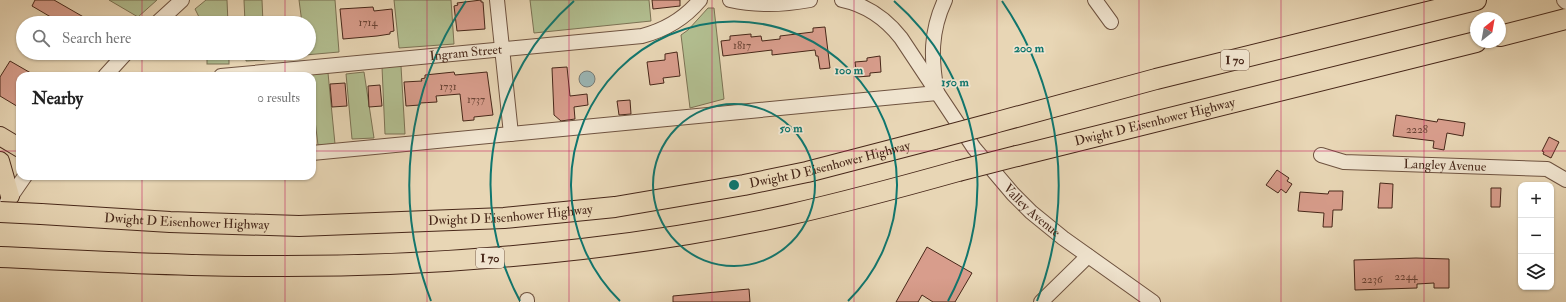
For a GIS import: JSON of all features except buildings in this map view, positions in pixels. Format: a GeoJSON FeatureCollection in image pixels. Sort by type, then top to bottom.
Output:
{"type":"FeatureCollection","features":[{"type":"Feature","properties":{"kind":"highway","name":"Dwight D Eisenhower Highway"},"geometry":{"type":"LineString","coordinates":[[3,207],[41,214],[170,222],[299,226],[504,218],[616,208],[730,188],[807,172],[1171,76],[1476,0]]}},
{"type":"Feature","properties":{"kind":"highway"},"geometry":{"type":"LineString","coordinates":[[1506,35],[1566,19]]}},
{"type":"Feature","properties":{"kind":"highway","name":"Dwight D Eisenhower Highway"},"geometry":{"type":"LineString","coordinates":[[7,257],[220,266],[296,266],[388,263],[531,254],[660,239],[730,227],[823,207],[1016,156],[1470,43]]}},
{"type":"Feature","properties":{"kind":"main road"},"geometry":{"type":"LineString","coordinates":[[0,136],[16,146]]}},
{"type":"Feature","properties":{"kind":"main road"},"geometry":{"type":"LineString","coordinates":[[0,161],[3,207]]}},
{"type":"Feature","properties":{"kind":"street"},"geometry":{"type":"LineString","coordinates":[[165,16],[182,0]]}},
{"type":"Feature","properties":{"kind":"street"},"geometry":{"type":"LineString","coordinates":[[497,0],[511,134]]}},
{"type":"Feature","properties":{"kind":"street","name":"Ingram Street"},"geometry":{"type":"LineString","coordinates":[[263,72],[642,36],[667,27],[680,19],[700,0]]}},
{"type":"Feature","properties":{"kind":"street"},"geometry":{"type":"LineString","coordinates":[[730,0],[748,4],[763,5],[794,3],[810,0]]}},
{"type":"Feature","properties":{"kind":"street","name":"Valley Avenue"},"geometry":{"type":"LineString","coordinates":[[842,0],[857,4],[891,26],[901,38],[974,148],[1003,183],[1039,218],[1088,256],[1154,302]]}},
{"type":"Feature","properties":{"kind":"street","name":"Valley Avenue"},"geometry":{"type":"LineString","coordinates":[[937,93],[933,70],[932,45],[937,20],[946,0]]}},
{"type":"Feature","properties":{"kind":"street"},"geometry":{"type":"LineString","coordinates":[[1096,0],[1111,22]]}},
{"type":"Feature","properties":{"kind":"street"},"geometry":{"type":"LineString","coordinates":[[109,72],[120,60]]}},
{"type":"Feature","properties":{"kind":"street"},"geometry":{"type":"LineString","coordinates":[[316,153],[929,95],[937,93]]}},
{"type":"Feature","properties":{"kind":"street","name":"Langley Avenue"},"geometry":{"type":"LineString","coordinates":[[1321,155],[1344,162],[1547,169],[1566,180]]}},
{"type":"Feature","properties":{"kind":"street"},"geometry":{"type":"LineString","coordinates":[[3,207],[21,180]]}},
{"type":"Feature","properties":{"kind":"street"},"geometry":{"type":"LineString","coordinates":[[1041,302],[1088,256]]}},
{"type":"Feature","properties":{"kind":"green space"},"geometry":{"type":"Polygon","coordinates":[[[109,0],[157,0],[139,16],[136,16],[109,0]]]}},
{"type":"Feature","properties":{"kind":"green space"},"geometry":{"type":"Polygon","coordinates":[[[206,0],[227,0],[228,16],[198,16],[195,9],[206,0]]]}},
{"type":"Feature","properties":{"kind":"green space"},"geometry":{"type":"Polygon","coordinates":[[[244,0],[262,0],[263,16],[245,16],[244,0]]]}},
{"type":"Feature","properties":{"kind":"green space"},"geometry":{"type":"Polygon","coordinates":[[[299,0],[335,0],[339,52],[316,54],[316,16],[301,16],[299,0]]]}},
{"type":"Feature","properties":{"kind":"green space"},"geometry":{"type":"Polygon","coordinates":[[[394,0],[451,0],[454,44],[399,48],[394,0]]]}},
{"type":"Feature","properties":{"kind":"green space"},"geometry":{"type":"Polygon","coordinates":[[[530,0],[649,0],[651,21],[534,33],[530,0]]]}},
{"type":"Feature","properties":{"kind":"green space"},"geometry":{"type":"Polygon","coordinates":[[[708,8],[714,8],[724,99],[690,108],[681,35],[688,30],[708,8]]]}},
{"type":"Feature","properties":{"kind":"green space"},"geometry":{"type":"Polygon","coordinates":[[[207,60],[229,60],[229,64],[207,64],[207,60]]]}},
{"type":"Feature","properties":{"kind":"green space"},"geometry":{"type":"Polygon","coordinates":[[[401,66],[405,134],[385,134],[382,67],[401,66]]]}},
{"type":"Feature","properties":{"kind":"green space"},"geometry":{"type":"Polygon","coordinates":[[[364,72],[374,138],[352,139],[346,74],[364,72]]]}},
{"type":"Feature","properties":{"kind":"green space"},"geometry":{"type":"Polygon","coordinates":[[[328,73],[335,144],[318,145],[316,129],[316,74],[328,73]]]}},
{"type":"Feature","properties":{"kind":"water"},"geometry":{"type":"Polygon","coordinates":[[[584,71],[590,71],[595,76],[593,85],[590,87],[584,87],[579,82],[579,76],[584,71]]]}}]}
